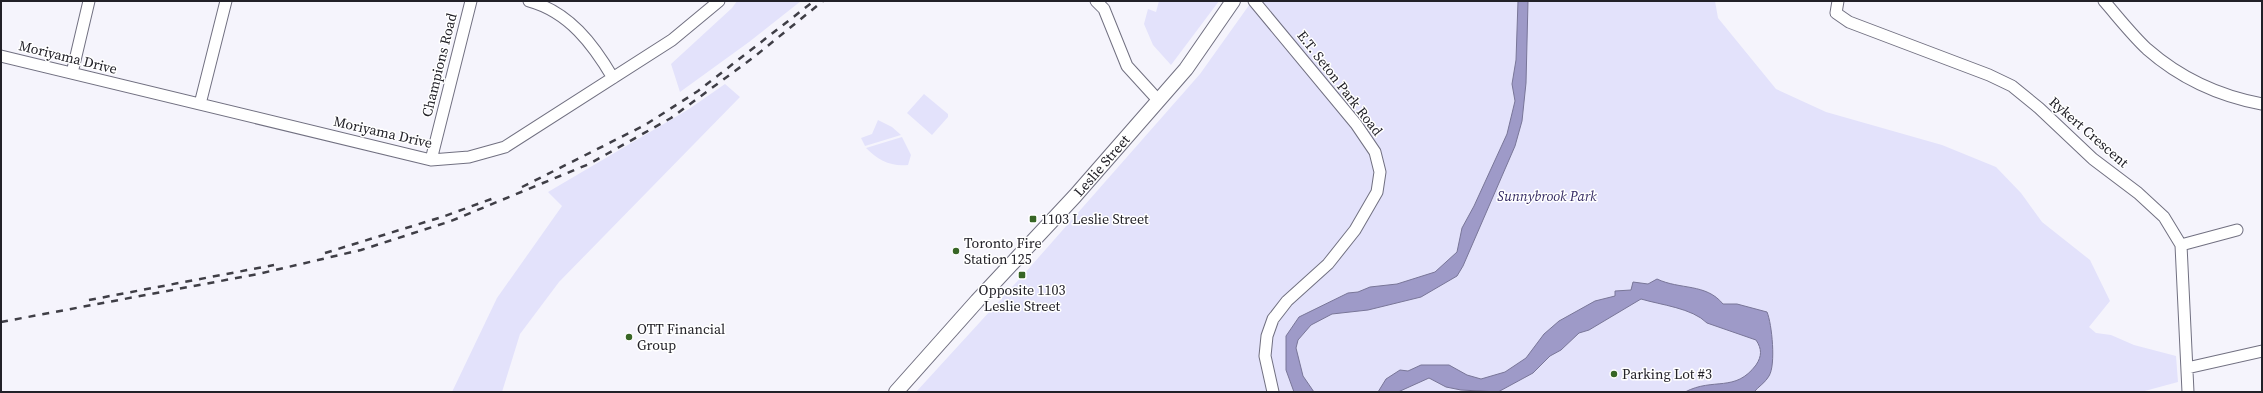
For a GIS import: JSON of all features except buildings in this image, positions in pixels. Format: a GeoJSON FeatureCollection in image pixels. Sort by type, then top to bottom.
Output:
{"type":"FeatureCollection","features":[{"type":"Feature","properties":{"kind":"main road","name":"Leslie Street"},"geometry":{"type":"LineString","coordinates":[[896,392],[977,301],[1074,196],[1186,69],[1233,1]]}},
{"type":"Feature","properties":{"kind":"street"},"geometry":{"type":"LineString","coordinates":[[72,73],[89,1]]}},
{"type":"Feature","properties":{"kind":"street"},"geometry":{"type":"LineString","coordinates":[[200,104],[226,1]]}},
{"type":"Feature","properties":{"kind":"street","name":"Champions Road"},"geometry":{"type":"LineString","coordinates":[[431,160],[471,1]]}},
{"type":"Feature","properties":{"kind":"street"},"geometry":{"type":"LineString","coordinates":[[529,1],[539,4],[562,16],[585,38],[601,57],[613,78]]}},
{"type":"Feature","properties":{"kind":"street","name":"Moriyama Drive"},"geometry":{"type":"LineString","coordinates":[[1,56],[431,160],[469,157],[505,147],[672,40],[719,1]]}},
{"type":"Feature","properties":{"kind":"street"},"geometry":{"type":"LineString","coordinates":[[1096,1],[1104,9],[1127,66],[1158,100]]}},
{"type":"Feature","properties":{"kind":"street","name":"E.T. Seton Park Road"},"geometry":{"type":"LineString","coordinates":[[1254,1],[1356,124],[1375,152],[1380,172],[1377,192],[1355,230],[1328,264],[1284,304],[1273,319],[1267,336],[1265,356],[1273,392]]}},
{"type":"Feature","properties":{"kind":"street","name":"Rykert Crescent"},"geometry":{"type":"LineString","coordinates":[[1838,1],[1836,13],[1849,22],[2012,86],[2039,108],[2093,159],[2138,193],[2164,217],[2181,245],[2188,392]]}},
{"type":"Feature","properties":{"kind":"street"},"geometry":{"type":"LineString","coordinates":[[2104,1],[2147,48],[2169,66],[2211,90],[2262,104]]}},
{"type":"Feature","properties":{"kind":"street"},"geometry":{"type":"LineString","coordinates":[[2181,245],[2237,230]]}},
{"type":"Feature","properties":{"kind":"street"},"geometry":{"type":"LineString","coordinates":[[2187,368],[2262,351]]}},
{"type":"Feature","properties":{"kind":"green space"},"geometry":{"type":"Polygon","coordinates":[[[737,1],[801,1],[749,42],[680,92],[671,64],[732,8],[737,1]]]}},
{"type":"Feature","properties":{"kind":"green space"},"geometry":{"type":"Polygon","coordinates":[[[1159,1],[1219,1],[1171,65],[1153,45],[1144,24],[1148,9],[1156,12],[1159,1]]]}},
{"type":"Feature","properties":{"kind":"green space","name":"Sunnybrook Park"},"geometry":{"type":"Polygon","coordinates":[[[1252,1],[1715,1],[1718,18],[1776,89],[1826,112],[1942,145],[1996,167],[2021,193],[2042,222],[2090,260],[2110,301],[2089,327],[2096,333],[2111,335],[2134,345],[2176,356],[2178,382],[2141,392],[916,392],[1024,274],[1200,74],[1252,1]]]}},
{"type":"Feature","properties":{"kind":"green space"},"geometry":{"type":"Polygon","coordinates":[[[725,84],[740,97],[559,282],[520,334],[502,392],[452,392],[497,298],[562,206],[548,192],[689,109],[725,84]]]}},
{"type":"Feature","properties":{"kind":"green space"},"geometry":{"type":"Polygon","coordinates":[[[924,94],[948,114],[948,117],[932,135],[907,113],[924,94]]]}},
{"type":"Feature","properties":{"kind":"green space"},"geometry":{"type":"Polygon","coordinates":[[[878,120],[892,127],[901,135],[865,146],[861,138],[872,134],[878,120]]]}},
{"type":"Feature","properties":{"kind":"green space"},"geometry":{"type":"Polygon","coordinates":[[[902,137],[911,155],[908,165],[896,165],[885,162],[866,148],[902,137]]]}},
{"type":"Feature","properties":{"kind":"shaded area"},"geometry":{"type":"Polygon","coordinates":[[[1518,1],[1528,1],[1526,83],[1522,121],[1515,146],[1463,266],[1457,276],[1421,297],[1368,310],[1332,314],[1311,325],[1298,340],[1296,348],[1303,376],[1314,392],[1294,392],[1286,370],[1286,336],[1299,317],[1348,293],[1358,292],[1370,287],[1397,284],[1435,272],[1457,252],[1462,228],[1474,206],[1507,134],[1515,101],[1512,84],[1516,60],[1518,1]]]}},
{"type":"Feature","properties":{"kind":"shaded area"},"geometry":{"type":"Polygon","coordinates":[[[1657,279],[1709,293],[1723,304],[1737,304],[1767,312],[1773,354],[1771,371],[1768,378],[1754,392],[1685,392],[1705,385],[1732,382],[1748,374],[1758,362],[1760,356],[1758,343],[1756,340],[1707,323],[1701,318],[1685,310],[1641,299],[1589,330],[1579,333],[1561,350],[1550,356],[1533,373],[1498,392],[1461,390],[1446,387],[1429,378],[1398,392],[1378,392],[1386,379],[1400,370],[1408,371],[1421,365],[1449,365],[1467,375],[1481,379],[1505,372],[1526,358],[1544,334],[1559,321],[1595,301],[1615,296],[1615,291],[1631,290],[1633,282],[1648,284],[1657,279]]]}},
{"type":"Feature","properties":{"kind":"railway"},"geometry":{"type":"LineString","coordinates":[[522,187],[645,125],[698,91],[814,1]]}},
{"type":"Feature","properties":{"kind":"railway"},"geometry":{"type":"LineString","coordinates":[[1,322],[258,274],[361,250],[451,221],[589,164],[671,118],[754,57],[823,1]]}},
{"type":"Feature","properties":{"kind":"railway"},"geometry":{"type":"LineString","coordinates":[[325,253],[445,216],[494,198]]}},
{"type":"Feature","properties":{"kind":"railway"},"geometry":{"type":"LineString","coordinates":[[89,300],[274,265]]}},
{"type":"Feature","properties":{"kind":"place","name":"1103 Leslie Street"},"geometry":{"type":"Point","coordinates":[1033,219]}},
{"type":"Feature","properties":{"kind":"place","name":"Toronto Fire Station 125"},"geometry":{"type":"Point","coordinates":[956,251]}},
{"type":"Feature","properties":{"kind":"place","name":"Opposite 1103 Leslie Street"},"geometry":{"type":"Point","coordinates":[1022,275]}},
{"type":"Feature","properties":{"kind":"place","name":"OTT Financial Group"},"geometry":{"type":"Point","coordinates":[629,337]}},
{"type":"Feature","properties":{"kind":"place","name":"Parking Lot #3"},"geometry":{"type":"Point","coordinates":[1614,374]}}]}
